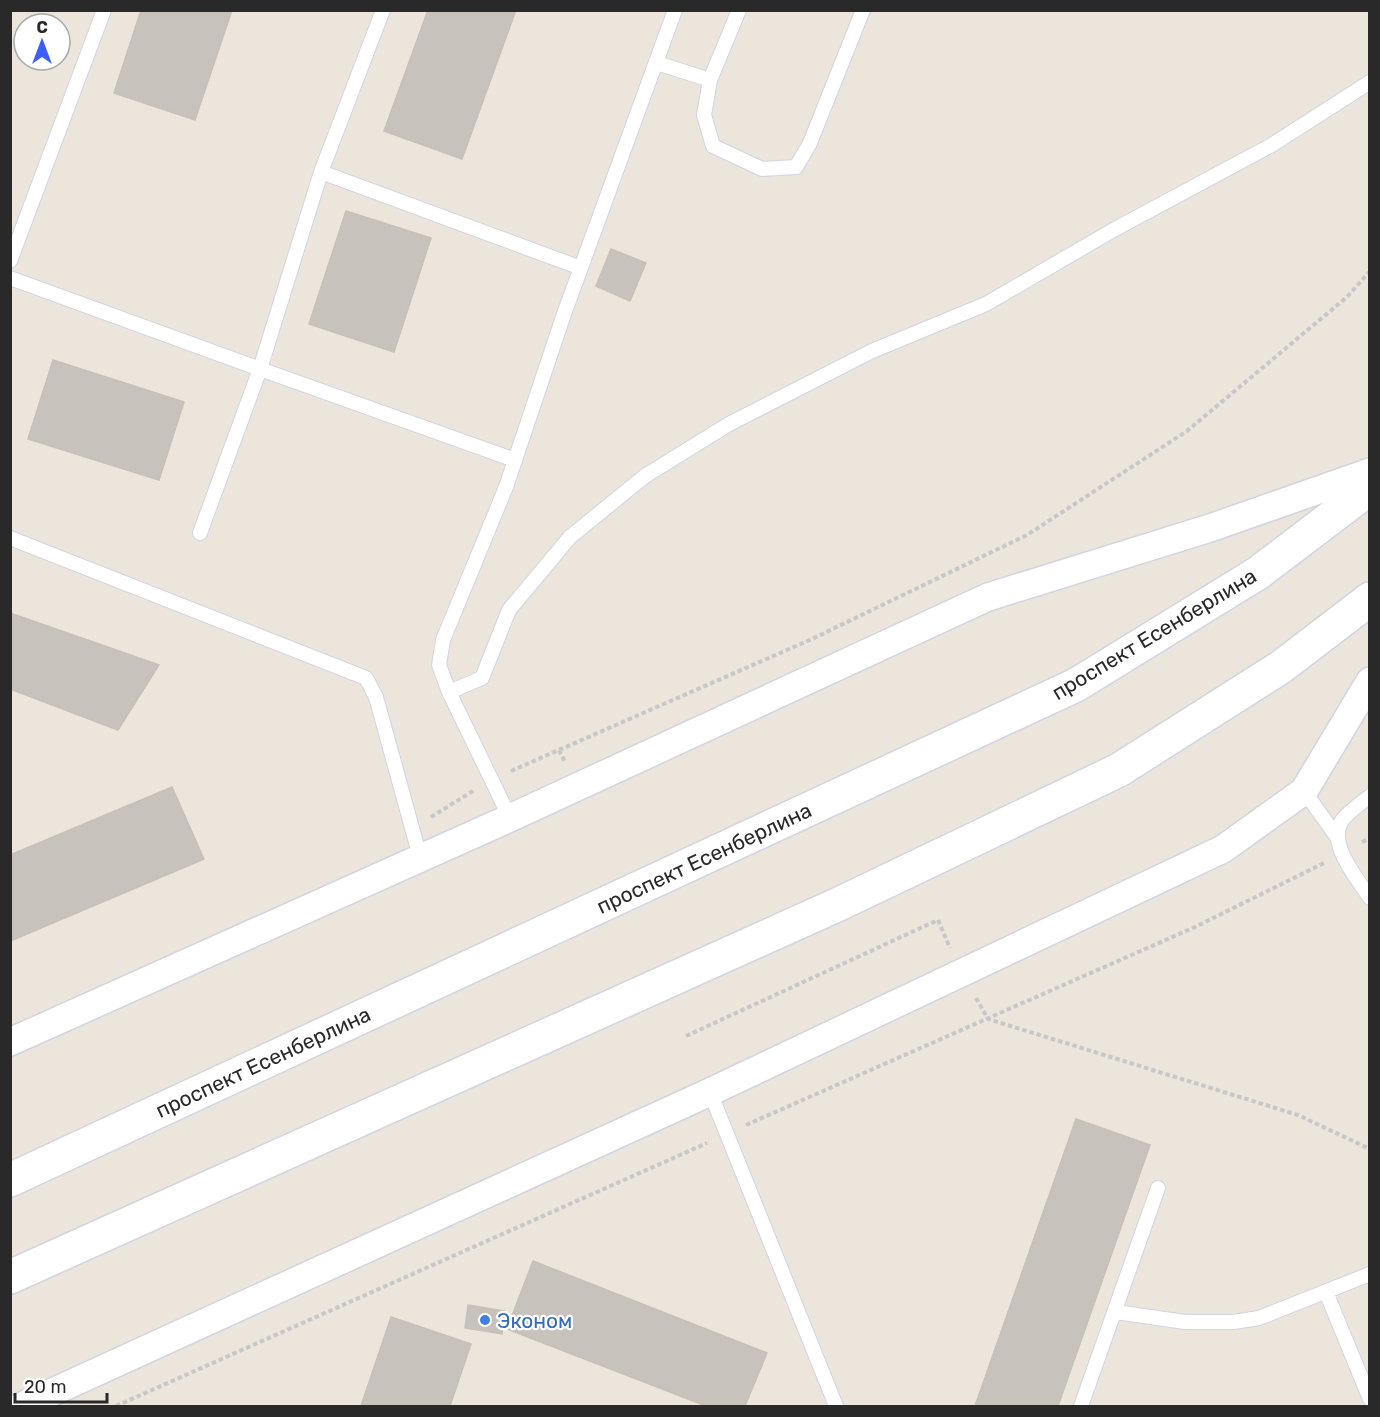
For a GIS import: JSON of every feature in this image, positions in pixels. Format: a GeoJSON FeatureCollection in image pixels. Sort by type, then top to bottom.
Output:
{"type":"FeatureCollection","features":[{"type":"Feature","properties":{"kind":"street"},"geometry":{"type":"LineString","coordinates":[[10,1042],[510,818],[988,597],[1210,528],[1370,472]]}},
{"type":"Feature","properties":{"kind":"street","name":"проспект Есенберлина"},"geometry":{"type":"LineString","coordinates":[[10,1180],[1076,685],[1258,573],[1370,488]]}},
{"type":"Feature","properties":{"kind":"street"},"geometry":{"type":"LineString","coordinates":[[10,1277],[838,904],[1119,770],[1281,667],[1370,599]]}},
{"type":"Feature","properties":{"kind":"street"},"geometry":{"type":"LineString","coordinates":[[22,1407],[710,1092],[1223,849],[1305,791],[1370,681]]}},
{"type":"Feature","properties":{"kind":"lane"},"geometry":{"type":"LineString","coordinates":[[10,261],[104,10]]}},
{"type":"Feature","properties":{"kind":"lane"},"geometry":{"type":"LineString","coordinates":[[200,533],[260,369],[321,172],[383,10]]}},
{"type":"Feature","properties":{"kind":"lane"},"geometry":{"type":"LineString","coordinates":[[510,818],[438,665],[443,640],[515,460],[581,268],[675,10]]}},
{"type":"Feature","properties":{"kind":"lane"},"geometry":{"type":"LineString","coordinates":[[739,10],[710,80],[704,115],[714,146],[762,169],[796,167],[810,142],[863,10]]}},
{"type":"Feature","properties":{"kind":"lane"},"geometry":{"type":"LineString","coordinates":[[657,63],[710,80]]}},
{"type":"Feature","properties":{"kind":"lane"},"geometry":{"type":"LineString","coordinates":[[449,692],[482,678],[509,610],[570,537],[645,476],[729,424],[872,351],[986,304],[1116,229],[1270,146],[1370,81]]}},
{"type":"Feature","properties":{"kind":"lane"},"geometry":{"type":"LineString","coordinates":[[321,172],[581,268]]}},
{"type":"Feature","properties":{"kind":"lane"},"geometry":{"type":"LineString","coordinates":[[10,278],[515,460]]}},
{"type":"Feature","properties":{"kind":"lane"},"geometry":{"type":"LineString","coordinates":[[10,538],[366,678],[376,697],[420,857]]}},
{"type":"Feature","properties":{"kind":"lane"},"geometry":{"type":"LineString","coordinates":[[1305,791],[1337,837],[1342,854],[1370,898]]}},
{"type":"Feature","properties":{"kind":"lane"},"geometry":{"type":"LineString","coordinates":[[1337,837],[1342,820],[1370,796]]}},
{"type":"Feature","properties":{"kind":"lane"},"geometry":{"type":"LineString","coordinates":[[710,1092],[836,1407]]}},
{"type":"Feature","properties":{"kind":"lane"},"geometry":{"type":"LineString","coordinates":[[1081,1407],[1158,1188]]}},
{"type":"Feature","properties":{"kind":"lane"},"geometry":{"type":"LineString","coordinates":[[1116,1312],[1185,1322],[1233,1322],[1259,1318],[1370,1274]]}},
{"type":"Feature","properties":{"kind":"lane"},"geometry":{"type":"LineString","coordinates":[[1326,1292],[1370,1399]]}},
{"type":"Feature","properties":{"kind":"path"},"geometry":{"type":"LineString","coordinates":[[412,829],[491,780],[812,639],[1027,535],[1187,430],[1347,297],[1370,271]]}},
{"type":"Feature","properties":{"kind":"path"},"geometry":{"type":"LineString","coordinates":[[686,1036],[938,920],[961,973]]}},
{"type":"Feature","properties":{"kind":"path"},"geometry":{"type":"LineString","coordinates":[[988,1019],[1298,1115],[1370,1149]]}},
{"type":"Feature","properties":{"kind":"building"},"geometry":{"type":"Polygon","coordinates":[[[141,10],[232,10],[195,120],[114,93],[141,10]]]}},
{"type":"Feature","properties":{"kind":"building"},"geometry":{"type":"Polygon","coordinates":[[[428,10],[516,10],[462,159],[384,131],[428,10]]]}},
{"type":"Feature","properties":{"kind":"building"},"geometry":{"type":"Polygon","coordinates":[[[346,211],[431,238],[394,352],[309,324],[346,211]]]}},
{"type":"Feature","properties":{"kind":"building"},"geometry":{"type":"Polygon","coordinates":[[[611,249],[646,263],[630,301],[596,286],[611,249]]]}},
{"type":"Feature","properties":{"kind":"building"},"geometry":{"type":"Polygon","coordinates":[[[53,360],[184,402],[159,480],[28,439],[53,360]]]}},
{"type":"Feature","properties":{"kind":"building"},"geometry":{"type":"Polygon","coordinates":[[[10,613],[159,665],[118,730],[10,689],[10,613]]]}},
{"type":"Feature","properties":{"kind":"building"},"geometry":{"type":"Polygon","coordinates":[[[172,787],[204,859],[10,941],[10,855],[172,787]]]}},
{"type":"Feature","properties":{"kind":"building"},"geometry":{"type":"Polygon","coordinates":[[[1076,1119],[1150,1145],[1058,1406],[975,1406],[1076,1119]]]}},
{"type":"Feature","properties":{"kind":"building"},"geometry":{"type":"Polygon","coordinates":[[[533,1261],[767,1353],[745,1406],[706,1406],[507,1329],[533,1261]]]}},
{"type":"Feature","properties":{"kind":"building","name":"Эконом"},"geometry":{"type":"Polygon","coordinates":[[[468,1305],[505,1311],[502,1334],[465,1328],[468,1305]]]}},
{"type":"Feature","properties":{"kind":"building"},"geometry":{"type":"Polygon","coordinates":[[[391,1317],[471,1344],[450,1406],[361,1406],[391,1317]]]}},
{"type":"Feature","properties":{"kind":"place","name":"Эконом"},"geometry":{"type":"Point","coordinates":[485,1320]}}]}
